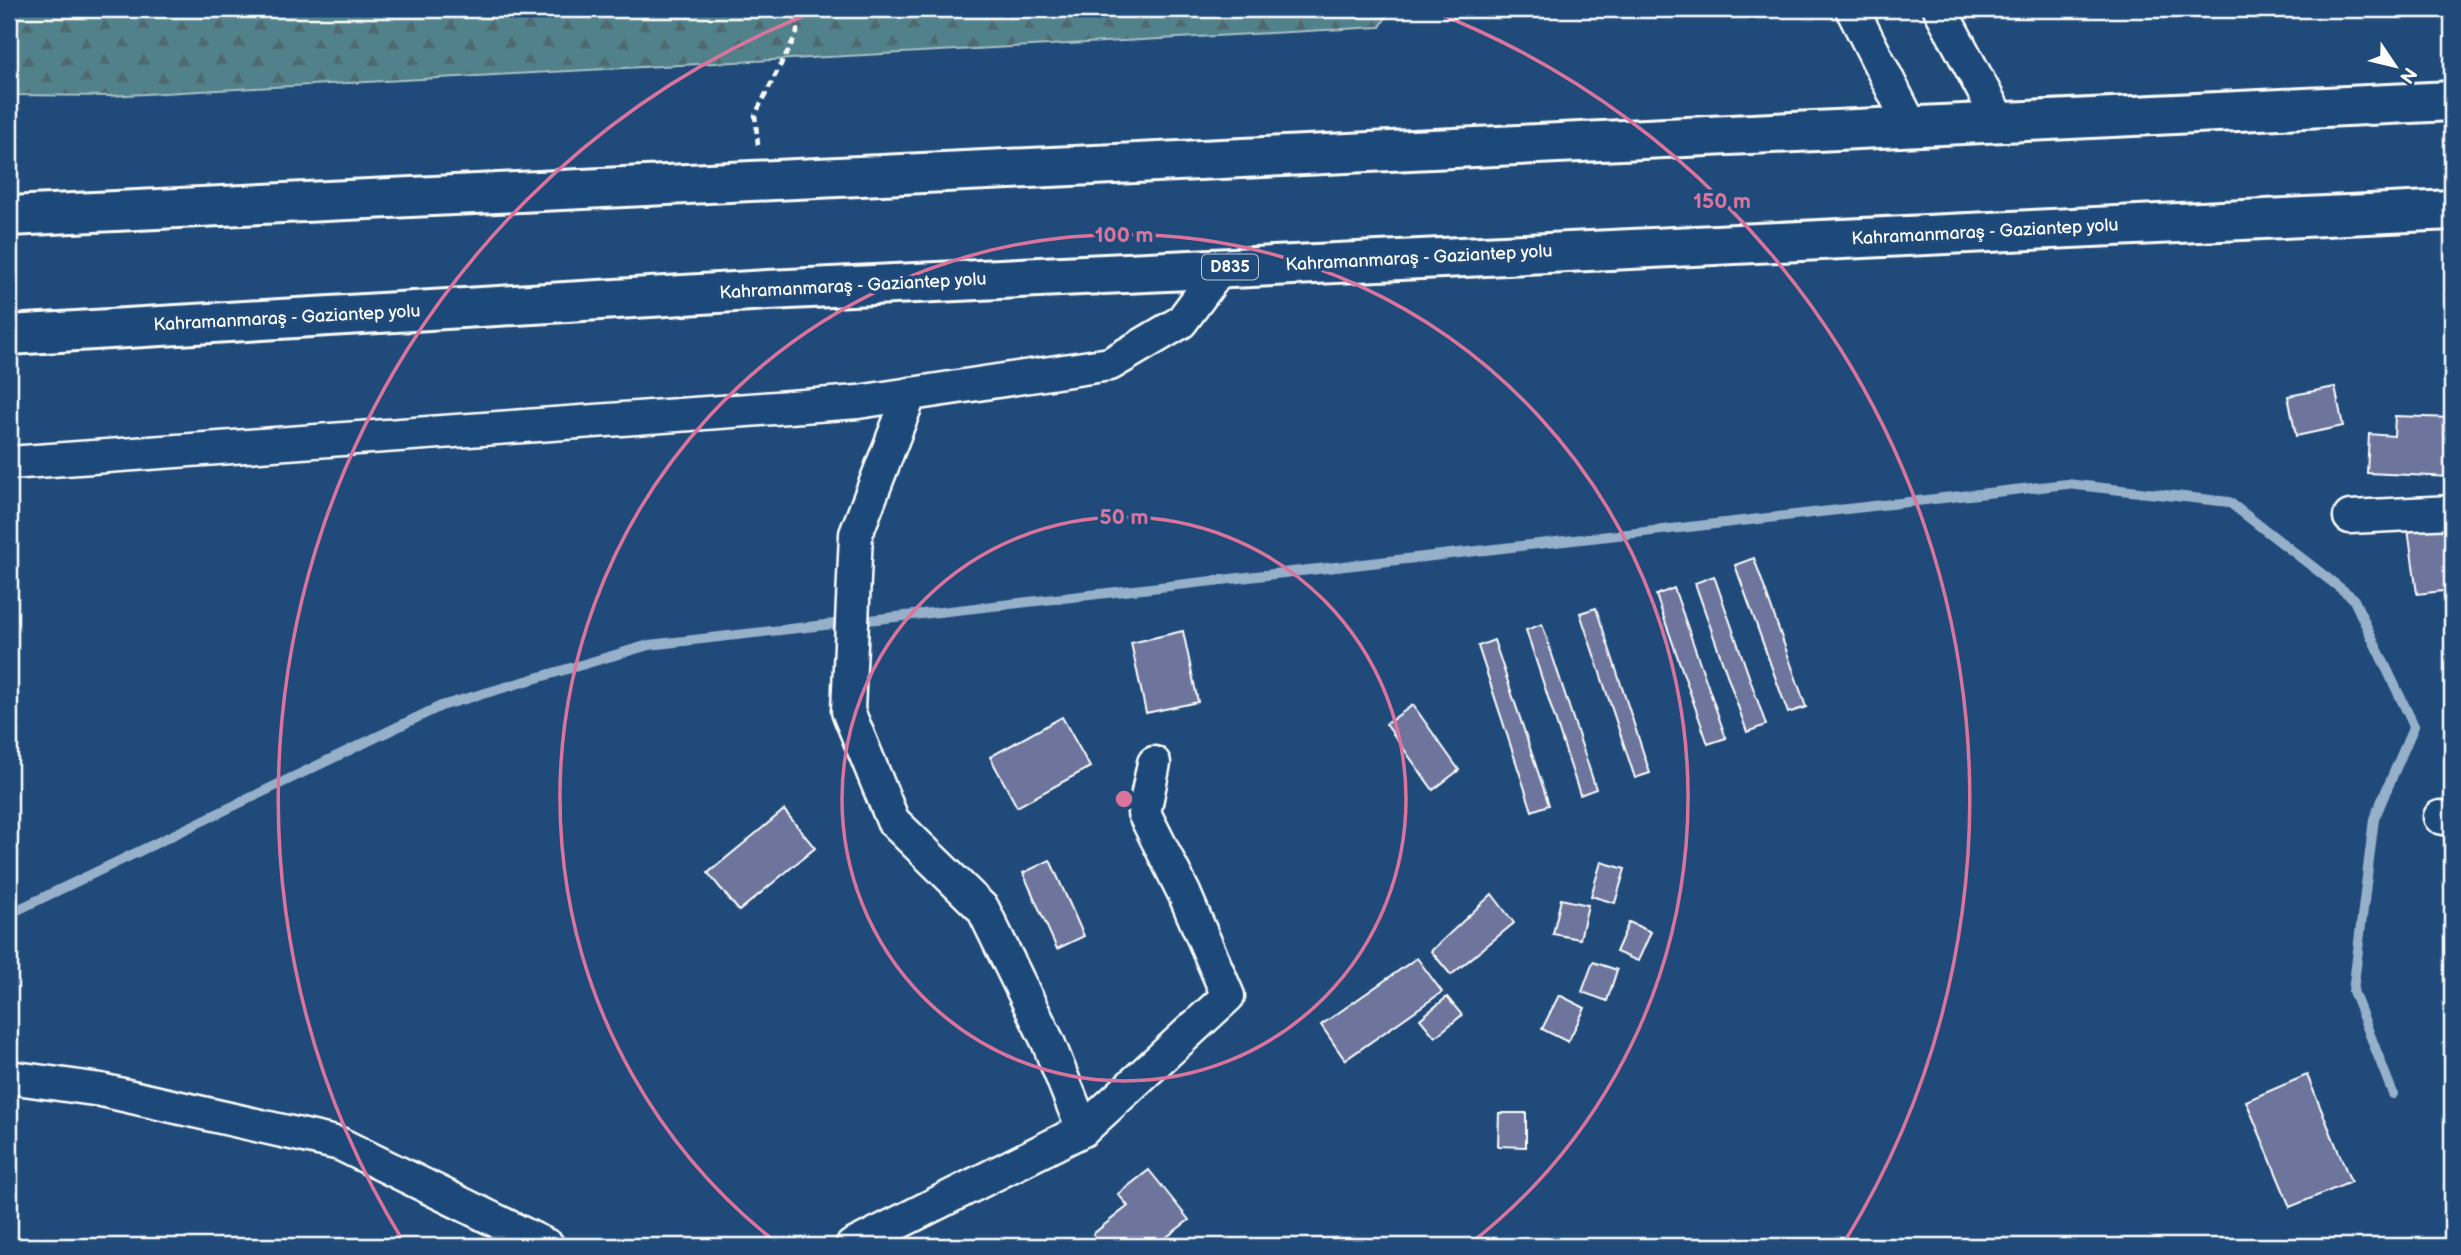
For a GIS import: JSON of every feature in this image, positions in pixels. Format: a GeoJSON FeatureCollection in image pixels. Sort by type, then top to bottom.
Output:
{"type":"FeatureCollection","features":[{"type":"Feature","properties":{"kind":"highway"},"geometry":{"type":"LineString","coordinates":[[9,216],[2452,100]]}},
{"type":"Feature","properties":{"kind":"highway","name":"Kahramanmaraş - Gaziantep yolu"},"geometry":{"type":"LineString","coordinates":[[9,335],[768,289],[2452,210]]}},
{"type":"Feature","properties":{"kind":"street"},"geometry":{"type":"LineString","coordinates":[[1852,9],[1911,126]]}},
{"type":"Feature","properties":{"kind":"street"},"geometry":{"type":"LineString","coordinates":[[1940,9],[2000,122]]}},
{"type":"Feature","properties":{"kind":"street"},"geometry":{"type":"LineString","coordinates":[[9,463],[858,402],[1110,364],[1181,322],[1221,268]]}},
{"type":"Feature","properties":{"kind":"street"},"geometry":{"type":"LineString","coordinates":[[911,394],[856,534],[848,711],[893,821],[983,909],[1048,1042],[1083,1130]]}},
{"type":"Feature","properties":{"kind":"street"},"geometry":{"type":"LineString","coordinates":[[2350,516],[2452,512]]}},
{"type":"Feature","properties":{"kind":"street"},"geometry":{"type":"LineString","coordinates":[[852,1246],[1083,1130],[1228,996],[1184,893],[1144,813],[1154,763]]}},
{"type":"Feature","properties":{"kind":"street"},"geometry":{"type":"LineString","coordinates":[[9,1077],[101,1090],[340,1144],[548,1246]]}},
{"type":"Feature","properties":{"kind":"path"},"geometry":{"type":"LineString","coordinates":[[760,179],[755,115],[797,33],[796,9]]}},
{"type":"Feature","properties":{"kind":"green space"},"geometry":{"type":"Polygon","coordinates":[[[9,9],[1391,9],[1380,27],[109,96],[9,95],[9,9]]]}},
{"type":"Feature","properties":{"kind":"building"},"geometry":{"type":"Polygon","coordinates":[[[2335,387],[2343,426],[2296,436],[2288,396],[2335,387]]]}},
{"type":"Feature","properties":{"kind":"building"},"geometry":{"type":"Polygon","coordinates":[[[2395,416],[2452,418],[2452,477],[2367,473],[2369,434],[2394,436],[2395,416]]]}},
{"type":"Feature","properties":{"kind":"building"},"geometry":{"type":"Polygon","coordinates":[[[2452,524],[2452,590],[2417,594],[2408,529],[2452,524]]]}},
{"type":"Feature","properties":{"kind":"building"},"geometry":{"type":"Polygon","coordinates":[[[1754,558],[1806,707],[1788,713],[1735,565],[1754,558]]]}},
{"type":"Feature","properties":{"kind":"building"},"geometry":{"type":"Polygon","coordinates":[[[1714,576],[1766,725],[1747,732],[1695,583],[1714,576]]]}},
{"type":"Feature","properties":{"kind":"building"},"geometry":{"type":"Polygon","coordinates":[[[1674,588],[1726,738],[1708,744],[1656,595],[1674,588]]]}},
{"type":"Feature","properties":{"kind":"building"},"geometry":{"type":"Polygon","coordinates":[[[1596,608],[1650,773],[1635,778],[1580,613],[1596,608]]]}},
{"type":"Feature","properties":{"kind":"building"},"geometry":{"type":"Polygon","coordinates":[[[1542,624],[1596,789],[1580,795],[1526,630],[1542,624]]]}},
{"type":"Feature","properties":{"kind":"building"},"geometry":{"type":"Polygon","coordinates":[[[1183,631],[1198,702],[1146,713],[1131,643],[1183,631]]]}},
{"type":"Feature","properties":{"kind":"building"},"geometry":{"type":"Polygon","coordinates":[[[1494,640],[1549,805],[1532,811],[1478,646],[1494,640]]]}},
{"type":"Feature","properties":{"kind":"building"},"geometry":{"type":"Polygon","coordinates":[[[1413,705],[1459,770],[1433,790],[1386,724],[1413,705]]]}},
{"type":"Feature","properties":{"kind":"building"},"geometry":{"type":"Polygon","coordinates":[[[1062,717],[1090,767],[1017,807],[990,757],[1062,717]]]}},
{"type":"Feature","properties":{"kind":"building"},"geometry":{"type":"Polygon","coordinates":[[[784,810],[815,848],[739,911],[708,873],[784,810]]]}},
{"type":"Feature","properties":{"kind":"building"},"geometry":{"type":"Polygon","coordinates":[[[1050,860],[1084,936],[1057,949],[1023,873],[1050,860]]]}},
{"type":"Feature","properties":{"kind":"building"},"geometry":{"type":"Polygon","coordinates":[[[1601,862],[1625,869],[1615,903],[1591,896],[1601,862]]]}},
{"type":"Feature","properties":{"kind":"building"},"geometry":{"type":"Polygon","coordinates":[[[1492,894],[1514,923],[1451,975],[1431,951],[1492,894]]]}},
{"type":"Feature","properties":{"kind":"building"},"geometry":{"type":"Polygon","coordinates":[[[1561,899],[1588,905],[1580,939],[1553,934],[1561,899]]]}},
{"type":"Feature","properties":{"kind":"building"},"geometry":{"type":"Polygon","coordinates":[[[1629,922],[1651,932],[1638,961],[1616,952],[1629,922]]]}},
{"type":"Feature","properties":{"kind":"building"},"geometry":{"type":"Polygon","coordinates":[[[1417,958],[1442,992],[1345,1060],[1321,1025],[1417,958]]]}},
{"type":"Feature","properties":{"kind":"building"},"geometry":{"type":"Polygon","coordinates":[[[1593,962],[1617,970],[1607,1001],[1582,992],[1593,962]]]}},
{"type":"Feature","properties":{"kind":"building"},"geometry":{"type":"Polygon","coordinates":[[[1559,995],[1585,1008],[1568,1042],[1542,1029],[1559,995]]]}},
{"type":"Feature","properties":{"kind":"building"},"geometry":{"type":"Polygon","coordinates":[[[1447,997],[1462,1015],[1435,1037],[1420,1019],[1447,997]]]}},
{"type":"Feature","properties":{"kind":"building"},"geometry":{"type":"Polygon","coordinates":[[[2307,1075],[2351,1182],[2290,1207],[2246,1101],[2307,1075]]]}},
{"type":"Feature","properties":{"kind":"building"},"geometry":{"type":"Polygon","coordinates":[[[1499,1113],[1526,1113],[1526,1147],[1498,1146],[1499,1113]]]}},
{"type":"Feature","properties":{"kind":"building"},"geometry":{"type":"Polygon","coordinates":[[[1149,1170],[1189,1220],[1155,1246],[1103,1246],[1093,1234],[1128,1206],[1118,1194],[1149,1170]]]}},
{"type":"Feature","properties":{"kind":"waterway"},"geometry":{"type":"LineString","coordinates":[[9,914],[441,706],[649,645],[2067,484],[2229,502],[2353,598],[2414,726],[2374,819],[2353,991],[2393,1094]]}}]}
